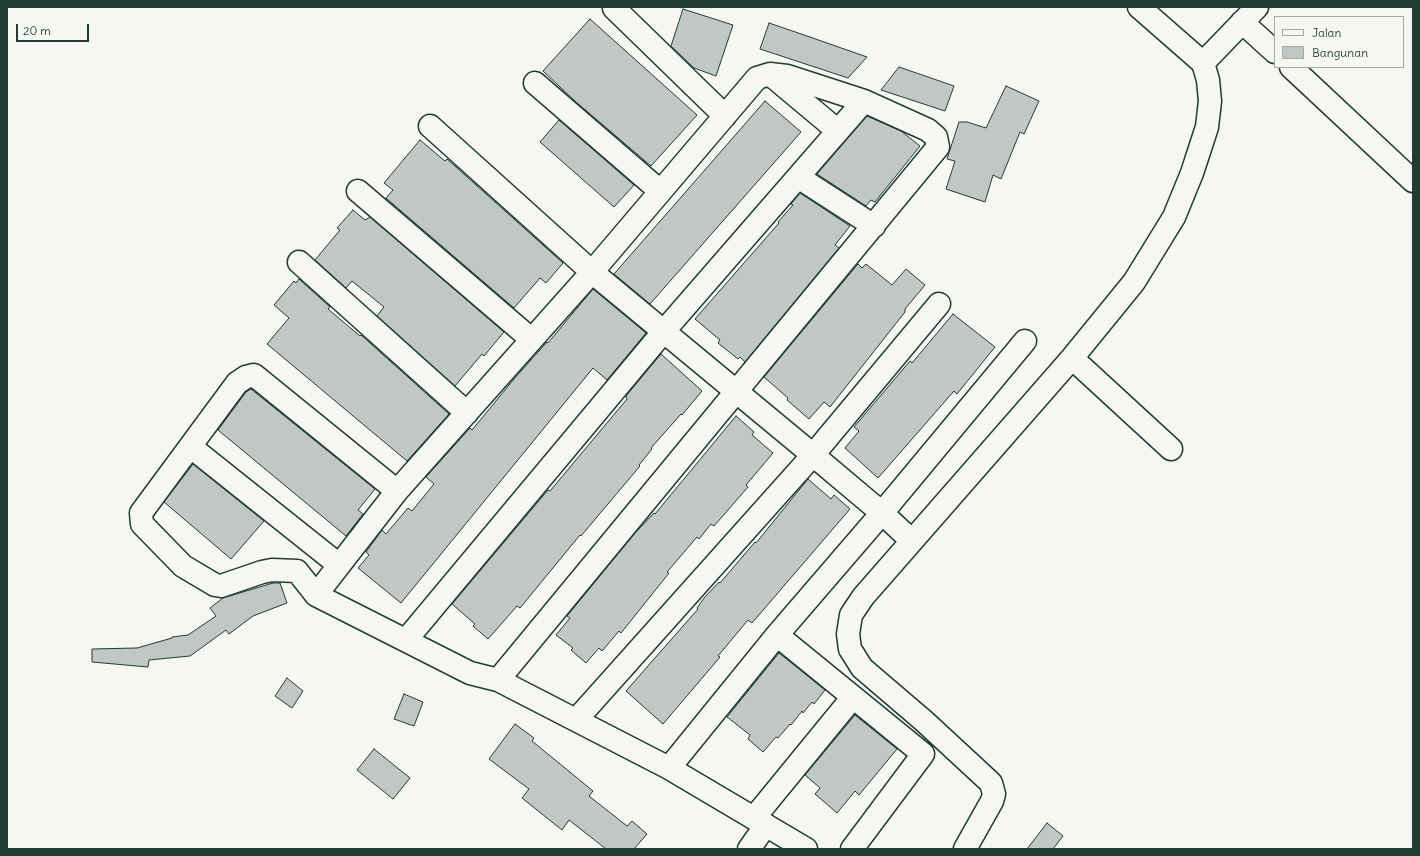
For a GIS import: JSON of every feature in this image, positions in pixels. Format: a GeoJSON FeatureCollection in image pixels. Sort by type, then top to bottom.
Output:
{"type":"FeatureCollection","features":[{"type":"Feature","properties":{"kind":"street"},"geometry":{"type":"LineString","coordinates":[[965,849],[992,801],[994,794],[991,783],[862,668],[850,649],[848,634],[851,615],[863,597],[1072,358],[1134,282],[1174,217],[1192,173],[1207,127],[1210,101],[1208,80],[1203,63],[1139,7]]}},
{"type":"Feature","properties":{"kind":"street"},"geometry":{"type":"LineString","coordinates":[[614,8],[725,116]]}},
{"type":"Feature","properties":{"kind":"street"},"geometry":{"type":"LineString","coordinates":[[1203,63],[1250,14],[1274,50]]}},
{"type":"Feature","properties":{"kind":"street"},"geometry":{"type":"LineString","coordinates":[[1292,68],[1413,181]]}},
{"type":"Feature","properties":{"kind":"street"},"geometry":{"type":"LineString","coordinates":[[770,74],[838,131]]}},
{"type":"Feature","properties":{"kind":"street"},"geometry":{"type":"LineString","coordinates":[[316,595],[397,491],[592,272],[757,78],[770,74],[787,76],[864,101],[928,130],[936,137],[938,148],[498,680]]}},
{"type":"Feature","properties":{"kind":"street"},"geometry":{"type":"LineString","coordinates":[[535,83],[660,191]]}},
{"type":"Feature","properties":{"kind":"street"},"geometry":{"type":"LineString","coordinates":[[406,640],[664,331],[864,101]]}},
{"type":"Feature","properties":{"kind":"street"},"geometry":{"type":"LineString","coordinates":[[430,126],[592,272],[814,455],[882,513],[912,541]]}},
{"type":"Feature","properties":{"kind":"street"},"geometry":{"type":"LineString","coordinates":[[798,177],[874,226]]}},
{"type":"Feature","properties":{"kind":"street"},"geometry":{"type":"LineString","coordinates":[[358,191],[531,339]]}},
{"type":"Feature","properties":{"kind":"street"},"geometry":{"type":"LineString","coordinates":[[300,262],[467,413]]}},
{"type":"Feature","properties":{"kind":"street"},"geometry":{"type":"LineString","coordinates":[[576,720],[814,455],[939,304]]}},
{"type":"Feature","properties":{"kind":"street"},"geometry":{"type":"LineString","coordinates":[[669,768],[777,635],[882,513],[1025,341]]}},
{"type":"Feature","properties":{"kind":"street"},"geometry":{"type":"LineString","coordinates":[[1072,358],[1171,449]]}},
{"type":"Feature","properties":{"kind":"street"},"geometry":{"type":"LineString","coordinates":[[397,491],[254,375],[246,377],[237,383],[141,513],[142,524],[183,566],[217,586],[272,570],[297,571],[316,595],[470,673],[498,680],[669,768],[806,849]]}},
{"type":"Feature","properties":{"kind":"street"},"geometry":{"type":"LineString","coordinates":[[191,447],[339,565]]}},
{"type":"Feature","properties":{"kind":"street"},"geometry":{"type":"LineString","coordinates":[[777,635],[923,754]]}},
{"type":"Feature","properties":{"kind":"street"},"geometry":{"type":"LineString","coordinates":[[748,849],[760,822],[853,697]]}},
{"type":"Feature","properties":{"kind":"street"},"geometry":{"type":"LineString","coordinates":[[852,849],[923,754],[930,740],[930,734],[924,722]]}},
{"type":"Feature","properties":{"kind":"building"},"geometry":{"type":"Polygon","coordinates":[[[683,9],[733,25],[716,76],[694,68],[671,46],[683,9]]]}},
{"type":"Feature","properties":{"kind":"building"},"geometry":{"type":"Polygon","coordinates":[[[590,19],[697,115],[651,166],[576,102],[543,71],[590,19]]]}},
{"type":"Feature","properties":{"kind":"building"},"geometry":{"type":"Polygon","coordinates":[[[769,23],[867,57],[848,78],[760,49],[769,23]]]}},
{"type":"Feature","properties":{"kind":"building"},"geometry":{"type":"Polygon","coordinates":[[[899,67],[954,86],[945,111],[881,90],[899,67]]]}},
{"type":"Feature","properties":{"kind":"building"},"geometry":{"type":"Polygon","coordinates":[[[1006,86],[1039,101],[1024,134],[1020,132],[1001,179],[993,175],[985,202],[946,189],[955,161],[947,159],[959,122],[967,122],[986,128],[1006,86]]]}},
{"type":"Feature","properties":{"kind":"building"},"geometry":{"type":"Polygon","coordinates":[[[765,101],[801,132],[650,304],[614,274],[765,101]]]}},
{"type":"Feature","properties":{"kind":"building"},"geometry":{"type":"Polygon","coordinates":[[[867,116],[901,131],[920,146],[875,202],[871,200],[866,206],[817,174],[867,116]]]}},
{"type":"Feature","properties":{"kind":"building"},"geometry":{"type":"Polygon","coordinates":[[[559,120],[634,185],[614,207],[540,142],[559,120]]]}},
{"type":"Feature","properties":{"kind":"building"},"geometry":{"type":"Polygon","coordinates":[[[420,140],[445,161],[447,159],[563,263],[546,283],[540,278],[514,308],[386,198],[393,190],[384,183],[420,140]]]}},
{"type":"Feature","properties":{"kind":"building"},"geometry":{"type":"Polygon","coordinates":[[[800,193],[850,226],[835,245],[839,248],[745,362],[740,357],[738,359],[718,343],[720,340],[695,319],[779,223],[778,222],[793,205],[791,204],[800,193]]]}},
{"type":"Feature","properties":{"kind":"building"},"geometry":{"type":"Polygon","coordinates":[[[353,210],[365,220],[370,217],[504,332],[484,356],[482,354],[455,386],[377,316],[384,307],[352,281],[346,288],[315,260],[340,230],[337,228],[353,210]]]}},
{"type":"Feature","properties":{"kind":"building"},"geometry":{"type":"Polygon","coordinates":[[[858,264],[862,268],[866,264],[892,285],[906,269],[925,285],[830,407],[824,402],[809,419],[764,377],[858,264]]]}},
{"type":"Feature","properties":{"kind":"building"},"geometry":{"type":"Polygon","coordinates":[[[299,279],[330,307],[328,309],[360,336],[361,335],[449,414],[407,461],[267,344],[289,318],[274,305],[294,281],[296,283],[299,279]]]}},
{"type":"Feature","properties":{"kind":"building"},"geometry":{"type":"Polygon","coordinates":[[[593,289],[646,333],[607,380],[593,368],[401,603],[358,568],[369,555],[366,552],[382,530],[386,534],[408,508],[412,511],[434,484],[426,477],[470,428],[472,430],[514,379],[547,342],[548,343],[593,289]]]}},
{"type":"Feature","properties":{"kind":"building"},"geometry":{"type":"Polygon","coordinates":[[[953,314],[995,347],[957,394],[954,391],[878,478],[845,448],[859,431],[854,427],[910,361],[912,363],[953,314]]]}},
{"type":"Feature","properties":{"kind":"building"},"geometry":{"type":"Polygon","coordinates":[[[661,354],[702,391],[651,448],[652,449],[639,465],[640,466],[581,536],[580,535],[520,608],[517,606],[488,639],[473,626],[475,624],[452,604],[627,399],[626,396],[661,354]]]}},
{"type":"Feature","properties":{"kind":"building"},"geometry":{"type":"Polygon","coordinates":[[[251,389],[375,489],[358,510],[363,514],[346,536],[218,430],[246,392],[251,389]]]}},
{"type":"Feature","properties":{"kind":"building"},"geometry":{"type":"Polygon","coordinates":[[[736,416],[754,432],[752,435],[773,453],[746,485],[748,487],[714,526],[711,524],[699,539],[697,537],[667,572],[669,573],[621,633],[619,631],[602,651],[599,648],[586,663],[571,650],[573,648],[556,635],[570,618],[567,616],[636,532],[654,513],[655,514],[736,416]]]}},
{"type":"Feature","properties":{"kind":"building"},"geometry":{"type":"Polygon","coordinates":[[[193,464],[264,521],[231,559],[164,502],[193,464]]]}},
{"type":"Feature","properties":{"kind":"building"},"geometry":{"type":"Polygon","coordinates":[[[808,479],[831,499],[834,495],[850,509],[752,623],[748,620],[718,656],[720,657],[663,724],[626,691],[698,609],[697,608],[704,598],[719,582],[720,583],[755,542],[756,543],[808,479]]]}},
{"type":"Feature","properties":{"kind":"building"},"geometry":{"type":"Polygon","coordinates":[[[273,583],[280,583],[287,603],[253,616],[229,634],[226,630],[190,656],[149,660],[148,667],[92,662],[92,649],[137,648],[172,637],[188,635],[216,616],[210,608],[223,598],[273,583]]]}},
{"type":"Feature","properties":{"kind":"building"},"geometry":{"type":"Polygon","coordinates":[[[779,653],[825,690],[814,704],[812,702],[803,713],[802,711],[791,725],[790,724],[778,738],[776,737],[763,752],[748,739],[750,735],[727,717],[779,653]]]}},
{"type":"Feature","properties":{"kind":"building"},"geometry":{"type":"Polygon","coordinates":[[[287,678],[303,691],[292,708],[275,696],[287,678]]]}},
{"type":"Feature","properties":{"kind":"building"},"geometry":{"type":"Polygon","coordinates":[[[404,694],[423,702],[414,726],[394,719],[404,694]]]}},
{"type":"Feature","properties":{"kind":"building"},"geometry":{"type":"Polygon","coordinates":[[[855,715],[897,749],[859,795],[855,791],[837,813],[815,794],[820,788],[805,775],[855,715]]]}},
{"type":"Feature","properties":{"kind":"building"},"geometry":{"type":"Polygon","coordinates":[[[515,724],[534,738],[532,741],[593,791],[589,796],[627,826],[632,821],[647,834],[634,849],[606,849],[569,820],[562,830],[522,798],[529,789],[489,759],[515,724]]]}},
{"type":"Feature","properties":{"kind":"building"},"geometry":{"type":"Polygon","coordinates":[[[374,749],[410,778],[393,799],[357,770],[374,749]]]}},
{"type":"Feature","properties":{"kind":"building"},"geometry":{"type":"Polygon","coordinates":[[[1047,823],[1063,836],[1053,849],[1027,849],[1047,823]]]}}]}
